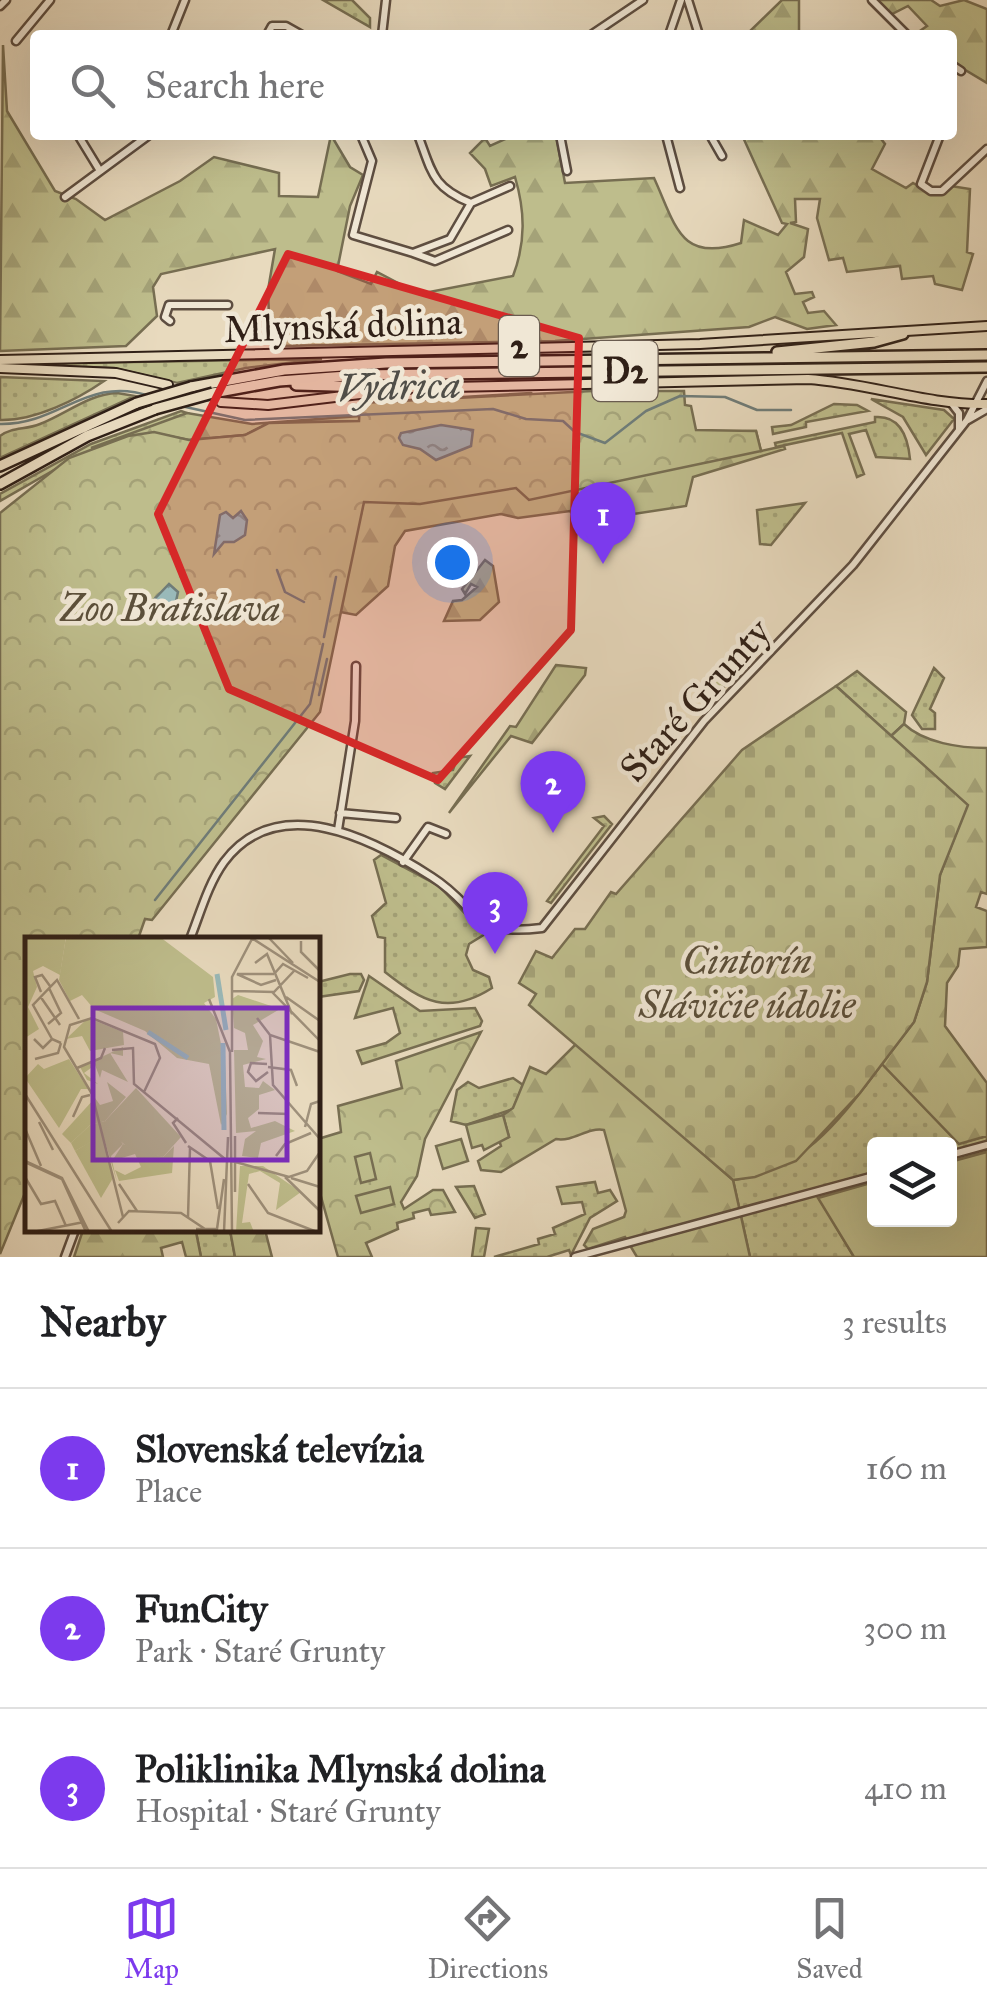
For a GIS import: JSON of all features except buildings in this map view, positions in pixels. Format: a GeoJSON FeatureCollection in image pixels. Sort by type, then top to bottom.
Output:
{"type":"FeatureCollection","features":[{"type":"Feature","properties":{"kind":"highway"},"geometry":{"type":"LineString","coordinates":[[722,358],[874,342],[903,334]]}},
{"type":"Feature","properties":{"kind":"highway","name":"D2"},"geometry":{"type":"LineString","coordinates":[[0,466],[137,403],[190,387],[334,365],[987,355]]}},
{"type":"Feature","properties":{"kind":"highway","name":"D2"},"geometry":{"type":"LineString","coordinates":[[0,484],[87,436],[155,409],[263,384],[360,375],[987,366]]}},
{"type":"Feature","properties":{"kind":"highway"},"geometry":{"type":"LineString","coordinates":[[263,384],[409,388]]}},
{"type":"Feature","properties":{"kind":"main road","name":"Mlynská dolina"},"geometry":{"type":"LineString","coordinates":[[0,360],[202,358],[903,334],[987,326]]}},
{"type":"Feature","properties":{"kind":"main road"},"geometry":{"type":"LineString","coordinates":[[0,368],[116,373],[168,385]]}},
{"type":"Feature","properties":{"kind":"main road","name":"Mlynská dolina"},"geometry":{"type":"LineString","coordinates":[[217,397],[305,402],[409,388],[808,380],[846,382],[952,404],[983,403]]}},
{"type":"Feature","properties":{"kind":"street"},"geometry":{"type":"LineString","coordinates":[[0,6],[6,0]]}},
{"type":"Feature","properties":{"kind":"street"},"geometry":{"type":"LineString","coordinates":[[16,40],[50,0]]}},
{"type":"Feature","properties":{"kind":"street"},"geometry":{"type":"LineString","coordinates":[[173,30],[185,0]]}},
{"type":"Feature","properties":{"kind":"street"},"geometry":{"type":"LineString","coordinates":[[383,30],[386,0]]}},
{"type":"Feature","properties":{"kind":"street"},"geometry":{"type":"LineString","coordinates":[[598,30],[643,0]]}},
{"type":"Feature","properties":{"kind":"street"},"geometry":{"type":"LineString","coordinates":[[672,30],[684,0]]}},
{"type":"Feature","properties":{"kind":"street"},"geometry":{"type":"LineString","coordinates":[[684,0],[697,30]]}},
{"type":"Feature","properties":{"kind":"street"},"geometry":{"type":"LineString","coordinates":[[872,0],[902,30]]}},
{"type":"Feature","properties":{"kind":"street"},"geometry":{"type":"LineString","coordinates":[[270,30],[272,26],[293,30]]}},
{"type":"Feature","properties":{"kind":"street"},"geometry":{"type":"LineString","coordinates":[[957,69],[961,72]]}},
{"type":"Feature","properties":{"kind":"street"},"geometry":{"type":"LineString","coordinates":[[82,140],[100,171]]}},
{"type":"Feature","properties":{"kind":"street"},"geometry":{"type":"LineString","coordinates":[[64,197],[142,140]]}},
{"type":"Feature","properties":{"kind":"street"},"geometry":{"type":"LineString","coordinates":[[363,140],[372,161],[354,236],[434,261],[508,230]]}},
{"type":"Feature","properties":{"kind":"street"},"geometry":{"type":"LineString","coordinates":[[420,140],[444,192],[471,202]]}},
{"type":"Feature","properties":{"kind":"street"},"geometry":{"type":"LineString","coordinates":[[561,140],[567,172]]}},
{"type":"Feature","properties":{"kind":"street"},"geometry":{"type":"LineString","coordinates":[[667,140],[680,188]]}},
{"type":"Feature","properties":{"kind":"street"},"geometry":{"type":"LineString","coordinates":[[713,140],[722,156]]}},
{"type":"Feature","properties":{"kind":"street"},"geometry":{"type":"LineString","coordinates":[[938,140],[922,174],[921,184],[930,192],[942,191],[987,149]]}},
{"type":"Feature","properties":{"kind":"street"},"geometry":{"type":"LineString","coordinates":[[412,253],[450,239],[471,202],[510,186]]}},
{"type":"Feature","properties":{"kind":"street"},"geometry":{"type":"LineString","coordinates":[[170,321],[165,317],[169,306],[228,305]]}},
{"type":"Feature","properties":{"kind":"street","name":"Staré Grunty"},"geometry":{"type":"LineString","coordinates":[[191,937],[218,873],[242,845],[265,831],[291,824],[338,830],[403,862],[438,882],[484,924],[509,930],[542,928],[704,720],[854,565],[983,403],[987,381]]}},
{"type":"Feature","properties":{"kind":"street"},"geometry":{"type":"LineString","coordinates":[[952,404],[960,413],[958,432]]}},
{"type":"Feature","properties":{"kind":"street"},"geometry":{"type":"LineString","coordinates":[[338,830],[355,720],[356,666]]}},
{"type":"Feature","properties":{"kind":"street"},"geometry":{"type":"LineString","coordinates":[[340,812],[396,818]]}},
{"type":"Feature","properties":{"kind":"street"},"geometry":{"type":"LineString","coordinates":[[403,862],[428,827],[446,834]]}},
{"type":"Feature","properties":{"kind":"street"},"geometry":{"type":"LineString","coordinates":[[957,1154],[987,1145]]}},
{"type":"Feature","properties":{"kind":"street"},"geometry":{"type":"LineString","coordinates":[[575,1257],[867,1178]]}},
{"type":"Feature","properties":{"kind":"street"},"geometry":{"type":"LineString","coordinates":[[65,1257],[74,1232]]}},
{"type":"Feature","properties":{"kind":"highlighted area"},"geometry":{"type":"Polygon","coordinates":[[[288,254],[579,338],[571,630],[438,780],[229,689],[158,514],[288,254]]]}},
{"type":"Feature","properties":{"kind":"green space"},"geometry":{"type":"Polygon","coordinates":[[[323,0],[352,0],[370,18],[370,27],[323,0]]]}},
{"type":"Feature","properties":{"kind":"green space"},"geometry":{"type":"Polygon","coordinates":[[[782,0],[799,0],[799,30],[751,30],[782,0]]]}},
{"type":"Feature","properties":{"kind":"green space"},"geometry":{"type":"Polygon","coordinates":[[[876,0],[931,0],[940,6],[964,0],[987,9],[987,83],[957,65],[957,30],[921,30],[927,26],[908,6],[886,17],[876,0]]]}},
{"type":"Feature","properties":{"kind":"green space"},"geometry":{"type":"Polygon","coordinates":[[[3,45],[7,111],[55,191],[76,199],[105,220],[180,181],[214,157],[279,173],[279,196],[318,197],[330,140],[334,140],[350,167],[363,175],[350,206],[337,271],[371,284],[377,272],[419,294],[513,276],[523,226],[521,202],[515,177],[491,186],[485,169],[470,153],[483,140],[490,146],[503,140],[557,140],[565,183],[654,178],[683,236],[705,248],[741,243],[744,220],[778,235],[787,224],[782,223],[744,140],[882,140],[885,144],[872,169],[906,188],[913,183],[930,193],[951,186],[970,189],[967,252],[973,254],[962,290],[935,284],[933,276],[902,279],[900,266],[847,272],[843,258],[829,260],[817,218],[820,199],[795,199],[796,222],[790,223],[808,229],[804,257],[786,272],[795,294],[812,292],[814,297],[803,302],[808,313],[824,311],[836,325],[807,329],[775,317],[749,327],[555,341],[280,346],[270,344],[268,290],[275,249],[161,274],[153,287],[157,316],[126,346],[0,351],[3,45]]]}},
{"type":"Feature","properties":{"kind":"green space"},"geometry":{"type":"Polygon","coordinates":[[[322,359],[246,368],[177,383],[114,368],[8,364],[322,359]]]}},
{"type":"Feature","properties":{"kind":"green space"},"geometry":{"type":"Polygon","coordinates":[[[0,377],[104,381],[55,408],[0,420],[0,377]]]}},
{"type":"Feature","properties":{"kind":"green space","name":"Zoo Bratislava"},"geometry":{"type":"Polygon","coordinates":[[[592,391],[684,391],[685,405],[691,406],[696,430],[756,431],[761,451],[529,500],[516,488],[420,504],[364,502],[320,712],[152,920],[145,919],[139,937],[25,937],[25,1193],[0,1254],[0,513],[69,458],[128,436],[154,432],[189,440],[245,435],[269,423],[359,421],[360,403],[592,391]]]}},
{"type":"Feature","properties":{"kind":"green space"},"geometry":{"type":"Polygon","coordinates":[[[117,393],[135,396],[0,458],[0,436],[5,433],[40,424],[87,401],[117,393]]]}},
{"type":"Feature","properties":{"kind":"green space"},"geometry":{"type":"Polygon","coordinates":[[[531,393],[536,397],[359,421],[269,423],[245,435],[189,440],[159,434],[91,448],[187,413],[252,424],[359,416],[360,403],[531,393]]]}},
{"type":"Feature","properties":{"kind":"green space"},"geometry":{"type":"Polygon","coordinates":[[[871,399],[944,410],[954,419],[926,455],[903,417],[871,399]]]}},
{"type":"Feature","properties":{"kind":"green space"},"geometry":{"type":"Polygon","coordinates":[[[834,404],[857,405],[868,411],[806,422],[806,427],[773,434],[772,427],[791,425],[834,404]]]}},
{"type":"Feature","properties":{"kind":"green space"},"geometry":{"type":"Polygon","coordinates":[[[181,411],[187,413],[68,462],[0,501],[0,494],[91,444],[181,411]]]}},
{"type":"Feature","properties":{"kind":"green space"},"geometry":{"type":"Polygon","coordinates":[[[875,417],[897,424],[905,436],[910,459],[876,457],[866,430],[849,434],[864,474],[857,477],[842,433],[776,447],[775,443],[875,422],[875,417]]]}},
{"type":"Feature","properties":{"kind":"green space"},"geometry":{"type":"Polygon","coordinates":[[[756,431],[761,451],[784,446],[785,449],[693,477],[686,506],[581,522],[570,511],[518,518],[501,514],[405,531],[395,546],[388,586],[356,615],[335,611],[354,513],[361,514],[364,500],[516,484],[545,496],[696,432],[756,431]]]}},
{"type":"Feature","properties":{"kind":"green space"},"geometry":{"type":"Polygon","coordinates":[[[805,503],[771,545],[760,544],[757,510],[805,503]]]}},
{"type":"Feature","properties":{"kind":"green space"},"geometry":{"type":"Polygon","coordinates":[[[485,560],[493,566],[499,602],[480,620],[444,621],[453,601],[462,600],[477,587],[471,584],[465,594],[462,589],[485,560]]]}},
{"type":"Feature","properties":{"kind":"green space"},"geometry":{"type":"Polygon","coordinates":[[[741,645],[753,658],[717,694],[708,689],[741,645]]]}},
{"type":"Feature","properties":{"kind":"green space"},"geometry":{"type":"Polygon","coordinates":[[[556,665],[586,668],[585,675],[532,743],[511,736],[449,813],[510,726],[516,727],[556,665]]]}},
{"type":"Feature","properties":{"kind":"green space"},"geometry":{"type":"Polygon","coordinates":[[[934,668],[944,678],[930,709],[935,713],[935,729],[922,729],[912,715],[934,668]]]}},
{"type":"Feature","properties":{"kind":"green space"},"geometry":{"type":"Polygon","coordinates":[[[857,671],[906,712],[904,724],[891,736],[836,686],[857,671]]]}},
{"type":"Feature","properties":{"kind":"green space","name":"Cintorín Slávičie údolie"},"geometry":{"type":"Polygon","coordinates":[[[836,686],[968,805],[940,875],[927,982],[914,1022],[860,1093],[796,1161],[755,1177],[733,1180],[529,1005],[536,994],[519,983],[536,951],[552,958],[575,929],[585,929],[611,892],[616,894],[742,750],[836,686]]]}},
{"type":"Feature","properties":{"kind":"green space"},"geometry":{"type":"Polygon","coordinates":[[[904,724],[943,743],[987,748],[987,894],[981,892],[976,907],[987,911],[987,947],[960,949],[958,966],[947,983],[945,1026],[987,1083],[987,1136],[959,1144],[957,1137],[952,1137],[882,1064],[914,1022],[927,982],[940,875],[967,805],[891,736],[904,724]]]}},
{"type":"Feature","properties":{"kind":"green space"},"geometry":{"type":"Polygon","coordinates":[[[470,756],[445,789],[435,783],[433,773],[453,770],[457,758],[470,756]]]}},
{"type":"Feature","properties":{"kind":"green space"},"geometry":{"type":"Polygon","coordinates":[[[604,816],[612,824],[551,903],[547,901],[604,826],[594,818],[604,816]]]}},
{"type":"Feature","properties":{"kind":"green space"},"geometry":{"type":"Polygon","coordinates":[[[381,855],[439,886],[473,922],[490,931],[469,944],[466,955],[473,970],[489,977],[492,988],[462,1002],[436,1002],[385,972],[385,938],[378,937],[372,916],[386,903],[374,860],[381,855]]]}},
{"type":"Feature","properties":{"kind":"green space"},"geometry":{"type":"Polygon","coordinates":[[[350,974],[361,974],[364,980],[359,991],[320,997],[320,982],[350,974]]]}},
{"type":"Feature","properties":{"kind":"green space"},"geometry":{"type":"Polygon","coordinates":[[[369,976],[420,1011],[475,1008],[482,1021],[480,1026],[362,1064],[357,1051],[386,1043],[400,1033],[393,1008],[355,1018],[369,976]]]}},
{"type":"Feature","properties":{"kind":"green space"},"geometry":{"type":"Polygon","coordinates":[[[481,1032],[425,1139],[417,1176],[401,1202],[404,1209],[433,1190],[443,1190],[455,1212],[431,1215],[429,1209],[413,1213],[414,1218],[397,1223],[398,1229],[366,1243],[372,1257],[338,1257],[320,1193],[320,1138],[341,1132],[338,1106],[402,1088],[396,1061],[481,1032]]]}},
{"type":"Feature","properties":{"kind":"green space"},"geometry":{"type":"Polygon","coordinates":[[[577,1043],[733,1180],[750,1257],[637,1257],[625,1237],[588,1249],[584,1245],[593,1229],[624,1217],[626,1211],[604,1130],[556,1139],[501,1172],[481,1170],[478,1161],[501,1146],[499,1140],[509,1137],[503,1115],[513,1108],[530,1067],[546,1074],[577,1043]]]}},
{"type":"Feature","properties":{"kind":"green space"},"geometry":{"type":"Polygon","coordinates":[[[882,1064],[953,1137],[867,1137],[867,1184],[819,1198],[854,1257],[750,1257],[733,1180],[758,1175],[801,1154],[851,1104],[882,1064]]]}},
{"type":"Feature","properties":{"kind":"green space"},"geometry":{"type":"Polygon","coordinates":[[[513,1078],[523,1085],[513,1109],[466,1125],[451,1121],[457,1090],[468,1082],[479,1088],[513,1078]]]}},
{"type":"Feature","properties":{"kind":"green space"},"geometry":{"type":"Polygon","coordinates":[[[503,1115],[509,1137],[484,1150],[482,1145],[472,1148],[466,1125],[503,1115]]]}},
{"type":"Feature","properties":{"kind":"green space"},"geometry":{"type":"Polygon","coordinates":[[[987,1136],[987,1152],[957,1160],[957,1141],[987,1136]]]}},
{"type":"Feature","properties":{"kind":"green space"},"geometry":{"type":"Polygon","coordinates":[[[461,1139],[468,1161],[443,1169],[436,1146],[461,1139]]]}},
{"type":"Feature","properties":{"kind":"green space"},"geometry":{"type":"Polygon","coordinates":[[[987,1152],[987,1257],[854,1257],[818,1198],[867,1184],[867,1227],[957,1227],[957,1160],[987,1152]]]}},
{"type":"Feature","properties":{"kind":"green space"},"geometry":{"type":"Polygon","coordinates":[[[370,1153],[376,1179],[361,1183],[355,1157],[370,1153]]]}},
{"type":"Feature","properties":{"kind":"green space"},"geometry":{"type":"Polygon","coordinates":[[[595,1182],[598,1193],[610,1190],[617,1201],[590,1218],[571,1255],[569,1250],[547,1257],[494,1257],[539,1244],[538,1239],[555,1234],[553,1228],[585,1214],[582,1202],[562,1204],[557,1187],[595,1182]]]}},
{"type":"Feature","properties":{"kind":"green space"},"geometry":{"type":"Polygon","coordinates":[[[474,1186],[485,1214],[475,1218],[456,1187],[474,1186]]]}},
{"type":"Feature","properties":{"kind":"green space"},"geometry":{"type":"Polygon","coordinates":[[[390,1187],[394,1204],[361,1213],[356,1196],[390,1187]]]}},
{"type":"Feature","properties":{"kind":"green space"},"geometry":{"type":"Polygon","coordinates":[[[476,1228],[489,1229],[484,1257],[472,1257],[476,1228]]]}},
{"type":"Feature","properties":{"kind":"green space"},"geometry":{"type":"Polygon","coordinates":[[[82,1232],[196,1232],[201,1257],[186,1257],[182,1242],[161,1248],[163,1257],[74,1257],[82,1232]]]}},
{"type":"Feature","properties":{"kind":"green space"},"geometry":{"type":"Polygon","coordinates":[[[196,1232],[230,1232],[235,1257],[201,1257],[196,1232]]]}},
{"type":"Feature","properties":{"kind":"green space"},"geometry":{"type":"Polygon","coordinates":[[[230,1232],[266,1232],[272,1257],[235,1257],[230,1232]]]}},
{"type":"Feature","properties":{"kind":"water"},"geometry":{"type":"Polygon","coordinates":[[[441,425],[473,430],[471,446],[436,460],[420,449],[403,445],[399,438],[401,433],[441,425]]]}},
{"type":"Feature","properties":{"kind":"water"},"geometry":{"type":"Polygon","coordinates":[[[241,511],[247,520],[245,535],[234,542],[224,542],[214,554],[220,515],[226,512],[233,518],[241,511]]]}},
{"type":"Feature","properties":{"kind":"water"},"geometry":{"type":"Polygon","coordinates":[[[169,584],[178,592],[175,606],[145,620],[142,612],[169,584]]]}},
{"type":"Feature","properties":{"kind":"waterway","name":"Vydrica"},"geometry":{"type":"LineString","coordinates":[[0,424],[40,417],[108,392],[150,396]]}},
{"type":"Feature","properties":{"kind":"waterway","name":"Vydrica"},"geometry":{"type":"LineString","coordinates":[[181,406],[245,420],[493,409],[526,419],[563,421],[575,432],[605,443],[646,411],[680,396],[725,397],[757,410],[791,410]]}},
{"type":"Feature","properties":{"kind":"waterway"},"geometry":{"type":"LineString","coordinates":[[277,570],[285,592],[304,602]]}},
{"type":"Feature","properties":{"kind":"waterway"},"geometry":{"type":"LineString","coordinates":[[324,637],[336,577]]}},
{"type":"Feature","properties":{"kind":"waterway"},"geometry":{"type":"LineString","coordinates":[[155,900],[310,704],[323,644]]}},
{"type":"Feature","properties":{"kind":"waterway"},"geometry":{"type":"LineString","coordinates":[[319,695],[327,659]]}},
{"type":"Feature","properties":{"kind":"tunnel"},"geometry":{"type":"LineString","coordinates":[[168,385],[221,402]]}},
{"type":"Feature","properties":{"kind":"place","name":"Slovenská televízia"},"geometry":{"type":"Point","coordinates":[603,564]}},
{"type":"Feature","properties":{"kind":"place","name":"FunCity"},"geometry":{"type":"Point","coordinates":[553,833]}},
{"type":"Feature","properties":{"kind":"place","name":"Poliklinika Mlynská dolina"},"geometry":{"type":"Point","coordinates":[495,954]}}]}
